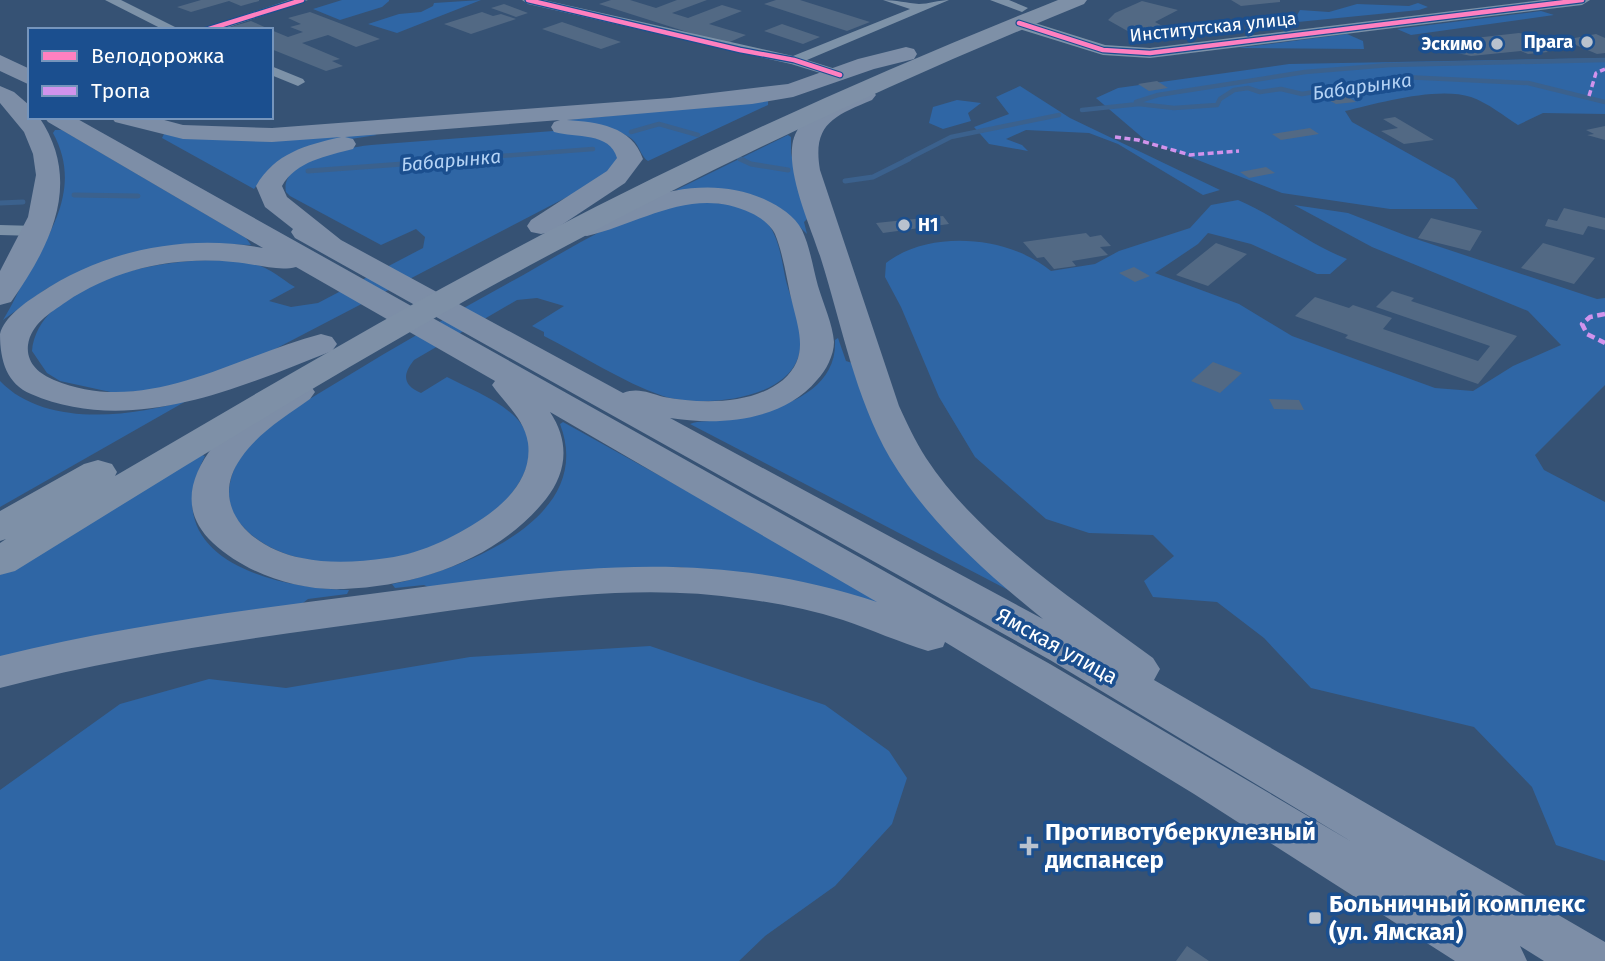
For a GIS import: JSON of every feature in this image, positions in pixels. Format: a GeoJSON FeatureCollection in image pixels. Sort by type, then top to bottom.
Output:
{"type":"FeatureCollection","features":[{"type":"Feature","properties":{"kind":"highway"},"geometry":{"type":"LineString","coordinates":[[0,528],[552,232],[791,122],[917,57],[1028,11],[1077,0]]}},
{"type":"Feature","properties":{"kind":"highway"},"geometry":{"type":"LineString","coordinates":[[0,561],[333,350]]}},
{"type":"Feature","properties":{"kind":"main road"},"geometry":{"type":"LineString","coordinates":[[131,119],[159,127],[211,135],[321,132],[718,101],[793,90],[840,75],[917,57]]}},
{"type":"Feature","properties":{"kind":"main road"},"geometry":{"type":"LineString","coordinates":[[917,57],[907,75],[829,112],[809,131],[806,142],[815,196],[878,397],[893,432],[928,486],[998,559],[1240,773],[1500,961]]}},
{"type":"Feature","properties":{"kind":"main road"},"geometry":{"type":"LineString","coordinates":[[0,59],[28,68]]}},
{"type":"Feature","properties":{"kind":"main road"},"geometry":{"type":"LineString","coordinates":[[0,59],[28,77]]}},
{"type":"Feature","properties":{"kind":"main road"},"geometry":{"type":"LineString","coordinates":[[0,85],[28,101]]}},
{"type":"Feature","properties":{"kind":"main road"},"geometry":{"type":"LineString","coordinates":[[0,93],[21,109],[44,146],[51,171],[49,198],[36,231],[0,296]]}},
{"type":"Feature","properties":{"kind":"main road"},"geometry":{"type":"LineString","coordinates":[[59,119],[316,268],[499,355],[647,403],[684,411],[724,410],[770,400],[801,381],[815,360],[818,343],[788,230],[781,220],[761,206],[732,198],[681,197],[552,232]]}},
{"type":"Feature","properties":{"kind":"main road"},"geometry":{"type":"LineString","coordinates":[[104,119],[345,255],[499,355],[814,548],[1590,961]]}},
{"type":"Feature","properties":{"kind":"main road"},"geometry":{"type":"LineString","coordinates":[[345,255],[275,201],[269,186],[272,178],[287,164],[310,153],[352,143],[524,128],[581,128],[607,134],[622,143],[630,159],[623,172],[552,232]]}},
{"type":"Feature","properties":{"kind":"main road"},"geometry":{"type":"LineString","coordinates":[[316,268],[265,256],[215,251],[167,255],[118,266],[65,288],[39,307],[16,333],[12,352],[15,364],[23,374],[44,389],[78,399],[120,401],[192,391],[333,350]]}},
{"type":"Feature","properties":{"kind":"main road"},"geometry":{"type":"LineString","coordinates":[[333,350],[239,439],[218,465],[210,491],[213,515],[232,542],[280,567],[300,572],[348,575],[404,568],[476,541],[515,514],[530,498],[544,473],[547,444],[540,421],[523,398],[499,355]]}},
{"type":"Feature","properties":{"kind":"main road"},"geometry":{"type":"LineString","coordinates":[[0,672],[96,649],[233,625],[530,588],[628,579],[722,582],[836,602],[901,624],[1240,773]]}},
{"type":"Feature","properties":{"kind":"street"},"geometry":{"type":"LineString","coordinates":[[111,0],[171,28]]}},
{"type":"Feature","properties":{"kind":"street"},"geometry":{"type":"LineString","coordinates":[[212,28],[302,0]]}},
{"type":"Feature","properties":{"kind":"street"},"geometry":{"type":"LineString","coordinates":[[528,0],[740,50],[794,60],[840,75]]}},
{"type":"Feature","properties":{"kind":"street"},"geometry":{"type":"LineString","coordinates":[[889,0],[922,8]]}},
{"type":"Feature","properties":{"kind":"street"},"geometry":{"type":"LineString","coordinates":[[794,60],[943,0]]}},
{"type":"Feature","properties":{"kind":"street"},"geometry":{"type":"LineString","coordinates":[[996,0],[1028,11]]}},
{"type":"Feature","properties":{"kind":"street","name":"Институтская улица"},"geometry":{"type":"LineString","coordinates":[[1028,11],[1104,50],[1150,53],[1581,0]]}},
{"type":"Feature","properties":{"kind":"street"},"geometry":{"type":"LineString","coordinates":[[273,71],[298,82]]}},
{"type":"Feature","properties":{"kind":"street"},"geometry":{"type":"LineString","coordinates":[[0,230],[36,231]]}},
{"type":"Feature","properties":{"kind":"shaded area"},"geometry":{"type":"Polygon","coordinates":[[[342,0],[389,1],[382,7],[340,20],[313,9],[342,0]]]}},
{"type":"Feature","properties":{"kind":"shaded area"},"geometry":{"type":"Polygon","coordinates":[[[481,0],[397,33],[368,24],[399,14],[421,12],[434,3],[481,0]]]}},
{"type":"Feature","properties":{"kind":"shaded area"},"geometry":{"type":"Polygon","coordinates":[[[1418,3],[1428,7],[1268,25],[1259,20],[1267,16],[1296,17],[1300,10],[1329,12],[1357,4],[1409,6],[1418,3]]]}},
{"type":"Feature","properties":{"kind":"shaded area"},"geometry":{"type":"Polygon","coordinates":[[[1541,11],[1554,15],[1411,35],[1397,29],[1541,11]]]}},
{"type":"Feature","properties":{"kind":"shaded area"},"geometry":{"type":"Polygon","coordinates":[[[1347,34],[1363,41],[1364,49],[1238,48],[1347,34]]]}},
{"type":"Feature","properties":{"kind":"shaded area"},"geometry":{"type":"Polygon","coordinates":[[[1605,58],[1605,114],[1543,113],[1518,125],[1471,97],[1442,93],[1408,97],[1345,111],[1352,122],[1454,179],[1478,209],[1390,209],[1282,193],[1144,139],[1096,98],[1118,88],[1289,64],[1605,58]]]}},
{"type":"Feature","properties":{"kind":"shaded area"},"geometry":{"type":"Polygon","coordinates":[[[1020,86],[1070,118],[1220,190],[1203,195],[1118,144],[1089,133],[1026,130],[1006,139],[1022,145],[1028,151],[989,144],[974,127],[1009,114],[996,97],[1020,86]]]}},
{"type":"Feature","properties":{"kind":"shaded area"},"geometry":{"type":"Polygon","coordinates":[[[957,100],[981,103],[968,113],[971,121],[943,129],[929,123],[933,107],[957,100]]]}},
{"type":"Feature","properties":{"kind":"shaded area"},"geometry":{"type":"Polygon","coordinates":[[[768,101],[768,105],[648,161],[635,142],[625,135],[566,120],[768,101]]]}},
{"type":"Feature","properties":{"kind":"shaded area"},"geometry":{"type":"Polygon","coordinates":[[[55,130],[62,130],[246,238],[251,245],[219,244],[70,276],[46,289],[3,320],[47,239],[61,205],[65,170],[53,133],[55,130]]]}},
{"type":"Feature","properties":{"kind":"shaded area"},"geometry":{"type":"Polygon","coordinates":[[[553,131],[583,133],[612,144],[620,159],[596,182],[248,363],[158,390],[115,393],[60,381],[47,373],[32,351],[41,324],[61,303],[89,286],[123,273],[194,261],[254,264],[271,271],[295,287],[269,301],[291,307],[318,303],[423,248],[425,237],[416,229],[381,245],[290,196],[286,192],[287,181],[293,171],[318,157],[371,145],[553,131]]]}},
{"type":"Feature","properties":{"kind":"shaded area"},"geometry":{"type":"Polygon","coordinates":[[[164,134],[377,135],[331,142],[271,167],[254,189],[162,138],[164,134]]]}},
{"type":"Feature","properties":{"kind":"shaded area"},"geometry":{"type":"Polygon","coordinates":[[[788,135],[791,137],[791,153],[807,219],[804,222],[807,234],[782,209],[676,190],[788,135]]]}},
{"type":"Feature","properties":{"kind":"shaded area"},"geometry":{"type":"Polygon","coordinates":[[[1238,200],[1347,259],[1330,274],[1317,274],[1251,244],[1208,233],[1198,244],[1155,273],[1239,304],[1292,336],[1435,388],[1473,391],[1513,366],[1561,345],[1528,311],[1372,247],[1294,205],[1348,213],[1407,236],[1597,299],[1605,298],[1605,385],[1535,455],[1544,470],[1605,502],[1605,861],[1556,845],[1532,787],[1474,727],[1311,688],[1264,638],[1217,602],[1153,597],[1144,581],[1174,556],[1153,535],[1089,533],[1046,519],[975,457],[939,397],[901,307],[885,277],[886,263],[904,252],[946,241],[992,244],[1014,250],[1051,271],[1095,264],[1119,251],[1190,228],[1211,205],[1238,200]]]}},
{"type":"Feature","properties":{"kind":"shaded area"},"geometry":{"type":"Polygon","coordinates":[[[690,202],[725,204],[750,210],[764,220],[775,235],[800,336],[799,354],[792,370],[778,382],[761,391],[719,400],[679,400],[663,396],[602,368],[544,336],[544,332],[532,326],[564,306],[537,298],[517,300],[414,360],[406,375],[411,387],[421,393],[447,377],[504,407],[519,421],[526,433],[529,459],[525,471],[505,501],[473,527],[433,546],[389,559],[344,563],[301,558],[264,544],[236,518],[230,503],[229,488],[236,465],[261,434],[286,414],[409,339],[586,239],[632,218],[690,202]]]}},
{"type":"Feature","properties":{"kind":"shaded area"},"geometry":{"type":"Polygon","coordinates":[[[838,338],[846,361],[855,364],[1012,592],[690,424],[759,413],[796,399],[812,389],[825,376],[833,360],[835,340],[838,338]]]}},
{"type":"Feature","properties":{"kind":"shaded area"},"geometry":{"type":"Polygon","coordinates":[[[0,381],[19,396],[40,406],[90,415],[141,411],[188,400],[0,507],[0,381]]]}},
{"type":"Feature","properties":{"kind":"shaded area"},"geometry":{"type":"Polygon","coordinates":[[[563,422],[889,605],[680,567],[621,568],[432,589],[424,585],[395,588],[392,584],[453,566],[485,552],[516,534],[541,513],[559,487],[566,458],[560,424],[563,422]]]}},
{"type":"Feature","properties":{"kind":"shaded area"},"geometry":{"type":"Polygon","coordinates":[[[202,455],[205,456],[193,491],[195,520],[207,543],[229,560],[256,574],[287,583],[349,590],[347,594],[308,599],[299,606],[0,659],[0,575],[202,455]]]}},
{"type":"Feature","properties":{"kind":"shaded area"},"geometry":{"type":"Polygon","coordinates":[[[650,646],[825,705],[889,751],[907,778],[892,824],[835,886],[765,936],[739,961],[0,961],[0,790],[120,704],[209,679],[286,688],[470,657],[650,646]]]}},
{"type":"Feature","properties":{"kind":"building"},"geometry":{"type":"Polygon","coordinates":[[[201,0],[259,1],[241,6],[229,1],[191,12],[177,7],[201,0]]]}},
{"type":"Feature","properties":{"kind":"building"},"geometry":{"type":"Polygon","coordinates":[[[611,0],[630,0],[656,8],[677,0],[707,0],[672,13],[688,18],[722,5],[742,11],[709,24],[746,35],[725,44],[599,4],[611,0]]]}},
{"type":"Feature","properties":{"kind":"building"},"geometry":{"type":"Polygon","coordinates":[[[776,0],[800,0],[870,22],[847,31],[764,4],[776,0]]]}},
{"type":"Feature","properties":{"kind":"building"},"geometry":{"type":"Polygon","coordinates":[[[1231,0],[1280,0],[1280,2],[1241,6],[1231,0]]]}},
{"type":"Feature","properties":{"kind":"building"},"geometry":{"type":"Polygon","coordinates":[[[1142,1],[1178,10],[1155,22],[1183,37],[1147,42],[1108,20],[1115,13],[1142,1]]]}},
{"type":"Feature","properties":{"kind":"building"},"geometry":{"type":"Polygon","coordinates":[[[504,4],[528,13],[516,17],[491,8],[504,4]]]}},
{"type":"Feature","properties":{"kind":"building"},"geometry":{"type":"Polygon","coordinates":[[[310,12],[380,39],[356,47],[328,35],[302,43],[340,59],[332,61],[343,66],[326,71],[273,50],[273,31],[288,37],[303,32],[290,27],[301,24],[288,18],[310,12]]]}},
{"type":"Feature","properties":{"kind":"building"},"geometry":{"type":"Polygon","coordinates":[[[482,12],[516,19],[471,34],[444,24],[482,12]]]}},
{"type":"Feature","properties":{"kind":"building"},"geometry":{"type":"Polygon","coordinates":[[[251,21],[267,28],[227,28],[251,21]]]}},
{"type":"Feature","properties":{"kind":"building"},"geometry":{"type":"Polygon","coordinates":[[[562,22],[621,42],[601,49],[542,29],[562,22]]]}},
{"type":"Feature","properties":{"kind":"building"},"geometry":{"type":"Polygon","coordinates":[[[782,24],[820,37],[803,44],[764,31],[782,24]]]}},
{"type":"Feature","properties":{"kind":"building","name":"Эскимо"},"geometry":{"type":"Polygon","coordinates":[[[1519,33],[1536,36],[1552,46],[1542,48],[1548,52],[1528,54],[1521,51],[1471,56],[1457,53],[1443,44],[1448,41],[1519,33]]]}},
{"type":"Feature","properties":{"kind":"building"},"geometry":{"type":"Polygon","coordinates":[[[1596,34],[1605,38],[1605,53],[1597,54],[1564,40],[1596,34]]]}},
{"type":"Feature","properties":{"kind":"building"},"geometry":{"type":"Polygon","coordinates":[[[1157,81],[1168,88],[1149,91],[1138,84],[1157,81]]]}},
{"type":"Feature","properties":{"kind":"building"},"geometry":{"type":"Polygon","coordinates":[[[1345,95],[1356,102],[1336,104],[1325,98],[1345,95]]]}},
{"type":"Feature","properties":{"kind":"building"},"geometry":{"type":"Polygon","coordinates":[[[1395,117],[1434,140],[1404,144],[1381,131],[1398,128],[1383,119],[1395,117]]]}},
{"type":"Feature","properties":{"kind":"building"},"geometry":{"type":"Polygon","coordinates":[[[1605,126],[1605,140],[1587,135],[1594,134],[1586,130],[1605,126]]]}},
{"type":"Feature","properties":{"kind":"building"},"geometry":{"type":"Polygon","coordinates":[[[1310,128],[1319,134],[1281,140],[1272,134],[1310,128]]]}},
{"type":"Feature","properties":{"kind":"building"},"geometry":{"type":"Polygon","coordinates":[[[1266,167],[1275,173],[1249,178],[1240,172],[1266,167]]]}},
{"type":"Feature","properties":{"kind":"building"},"geometry":{"type":"Polygon","coordinates":[[[1564,208],[1605,218],[1605,230],[1588,226],[1583,235],[1545,226],[1548,219],[1557,221],[1564,208]]]}},
{"type":"Feature","properties":{"kind":"building"},"geometry":{"type":"Polygon","coordinates":[[[943,216],[949,224],[883,233],[876,223],[943,216]]]}},
{"type":"Feature","properties":{"kind":"building"},"geometry":{"type":"Polygon","coordinates":[[[1431,218],[1482,231],[1470,251],[1418,238],[1431,218]]]}},
{"type":"Feature","properties":{"kind":"building"},"geometry":{"type":"Polygon","coordinates":[[[1086,233],[1090,237],[1101,235],[1111,246],[1100,247],[1108,255],[1072,261],[1076,266],[1054,269],[1044,257],[1037,258],[1023,242],[1086,233]]]}},
{"type":"Feature","properties":{"kind":"building"},"geometry":{"type":"Polygon","coordinates":[[[1216,243],[1247,254],[1208,286],[1176,275],[1216,243]]]}},
{"type":"Feature","properties":{"kind":"building"},"geometry":{"type":"Polygon","coordinates":[[[1543,243],[1595,258],[1574,284],[1521,268],[1543,243]]]}},
{"type":"Feature","properties":{"kind":"building"},"geometry":{"type":"Polygon","coordinates":[[[1134,267],[1150,276],[1135,282],[1119,273],[1134,267]]]}},
{"type":"Feature","properties":{"kind":"building"},"geometry":{"type":"Polygon","coordinates":[[[1392,291],[1414,298],[1411,301],[1517,336],[1478,384],[1345,338],[1348,335],[1295,316],[1315,297],[1349,308],[1353,305],[1392,318],[1383,329],[1478,361],[1490,346],[1376,307],[1392,291]]]}},
{"type":"Feature","properties":{"kind":"building"},"geometry":{"type":"Polygon","coordinates":[[[1213,362],[1242,373],[1220,393],[1191,381],[1213,362]]]}},
{"type":"Feature","properties":{"kind":"building"},"geometry":{"type":"Polygon","coordinates":[[[1269,399],[1299,400],[1304,410],[1274,409],[1269,399]]]}},
{"type":"Feature","properties":{"kind":"building"},"geometry":{"type":"Polygon","coordinates":[[[1187,946],[1209,961],[1176,961],[1187,946]]]}},
{"type":"Feature","properties":{"kind":"waterway"},"geometry":{"type":"LineString","coordinates":[[1136,102],[1158,95],[1305,72],[1389,65],[1605,60]]}},
{"type":"Feature","properties":{"kind":"waterway","name":"Бабарынка"},"geometry":{"type":"LineString","coordinates":[[1082,110],[1139,104],[1174,108],[1217,105],[1220,99],[1234,90],[1248,88],[1260,92],[1281,89],[1302,94],[1404,77],[1528,83],[1605,102]]}},
{"type":"Feature","properties":{"kind":"waterway","name":"Бабарынка"},"geometry":{"type":"LineString","coordinates":[[906,160],[951,137],[1059,115]]}},
{"type":"Feature","properties":{"kind":"waterway","name":"Бабарынка"},"geometry":{"type":"LineString","coordinates":[[631,132],[659,124],[698,135]]}},
{"type":"Feature","properties":{"kind":"waterway","name":"Бабарынка"},"geometry":{"type":"LineString","coordinates":[[447,160],[593,149]]}},
{"type":"Feature","properties":{"kind":"waterway","name":"Бабарынка"},"geometry":{"type":"LineString","coordinates":[[739,158],[744,160]]}},
{"type":"Feature","properties":{"kind":"waterway","name":"Бабарынка"},"geometry":{"type":"LineString","coordinates":[[308,171],[470,159]]}},
{"type":"Feature","properties":{"kind":"waterway","name":"Бабарынка"},"geometry":{"type":"LineString","coordinates":[[740,159],[751,164],[788,170]]}},
{"type":"Feature","properties":{"kind":"waterway","name":"Бабарынка"},"geometry":{"type":"LineString","coordinates":[[845,181],[873,177],[909,159]]}},
{"type":"Feature","properties":{"kind":"waterway","name":"Бабарынка"},"geometry":{"type":"LineString","coordinates":[[74,195],[138,196]]}},
{"type":"Feature","properties":{"kind":"waterway","name":"Бабарынка"},"geometry":{"type":"LineString","coordinates":[[0,203],[23,202]]}},
{"type":"Feature","properties":{"kind":"marked path"},"geometry":{"type":"LineString","coordinates":[[1589,96],[1596,73],[1605,69]]}},
{"type":"Feature","properties":{"kind":"marked path"},"geometry":{"type":"LineString","coordinates":[[1115,137],[1138,140],[1190,155],[1239,151]]}},
{"type":"Feature","properties":{"kind":"marked path"},"geometry":{"type":"LineString","coordinates":[[1605,314],[1590,317],[1582,324],[1587,334],[1605,343]]}},
{"type":"Feature","properties":{"kind":"cycle path"},"geometry":{"type":"LineString","coordinates":[[212,28],[302,0]]}},
{"type":"Feature","properties":{"kind":"cycle path"},"geometry":{"type":"LineString","coordinates":[[528,0],[740,50],[794,60],[840,75]]}},
{"type":"Feature","properties":{"kind":"cycle path"},"geometry":{"type":"LineString","coordinates":[[1019,23],[1103,50],[1150,53],[1582,0]]}},
{"type":"Feature","properties":{"kind":"place","name":"Прага"},"geometry":{"type":"Point","coordinates":[1587,42]}},
{"type":"Feature","properties":{"kind":"place","name":"Эскимо"},"geometry":{"type":"Point","coordinates":[1497,44]}},
{"type":"Feature","properties":{"kind":"place","name":"Н1"},"geometry":{"type":"Point","coordinates":[904,225]}},
{"type":"Feature","properties":{"kind":"place","name":"Противотуберкулезный диспансер"},"geometry":{"type":"Point","coordinates":[1029,846]}},
{"type":"Feature","properties":{"kind":"place","name":"Больничный комплекс (ул. Ямская)"},"geometry":{"type":"Point","coordinates":[1315,918]}}]}
